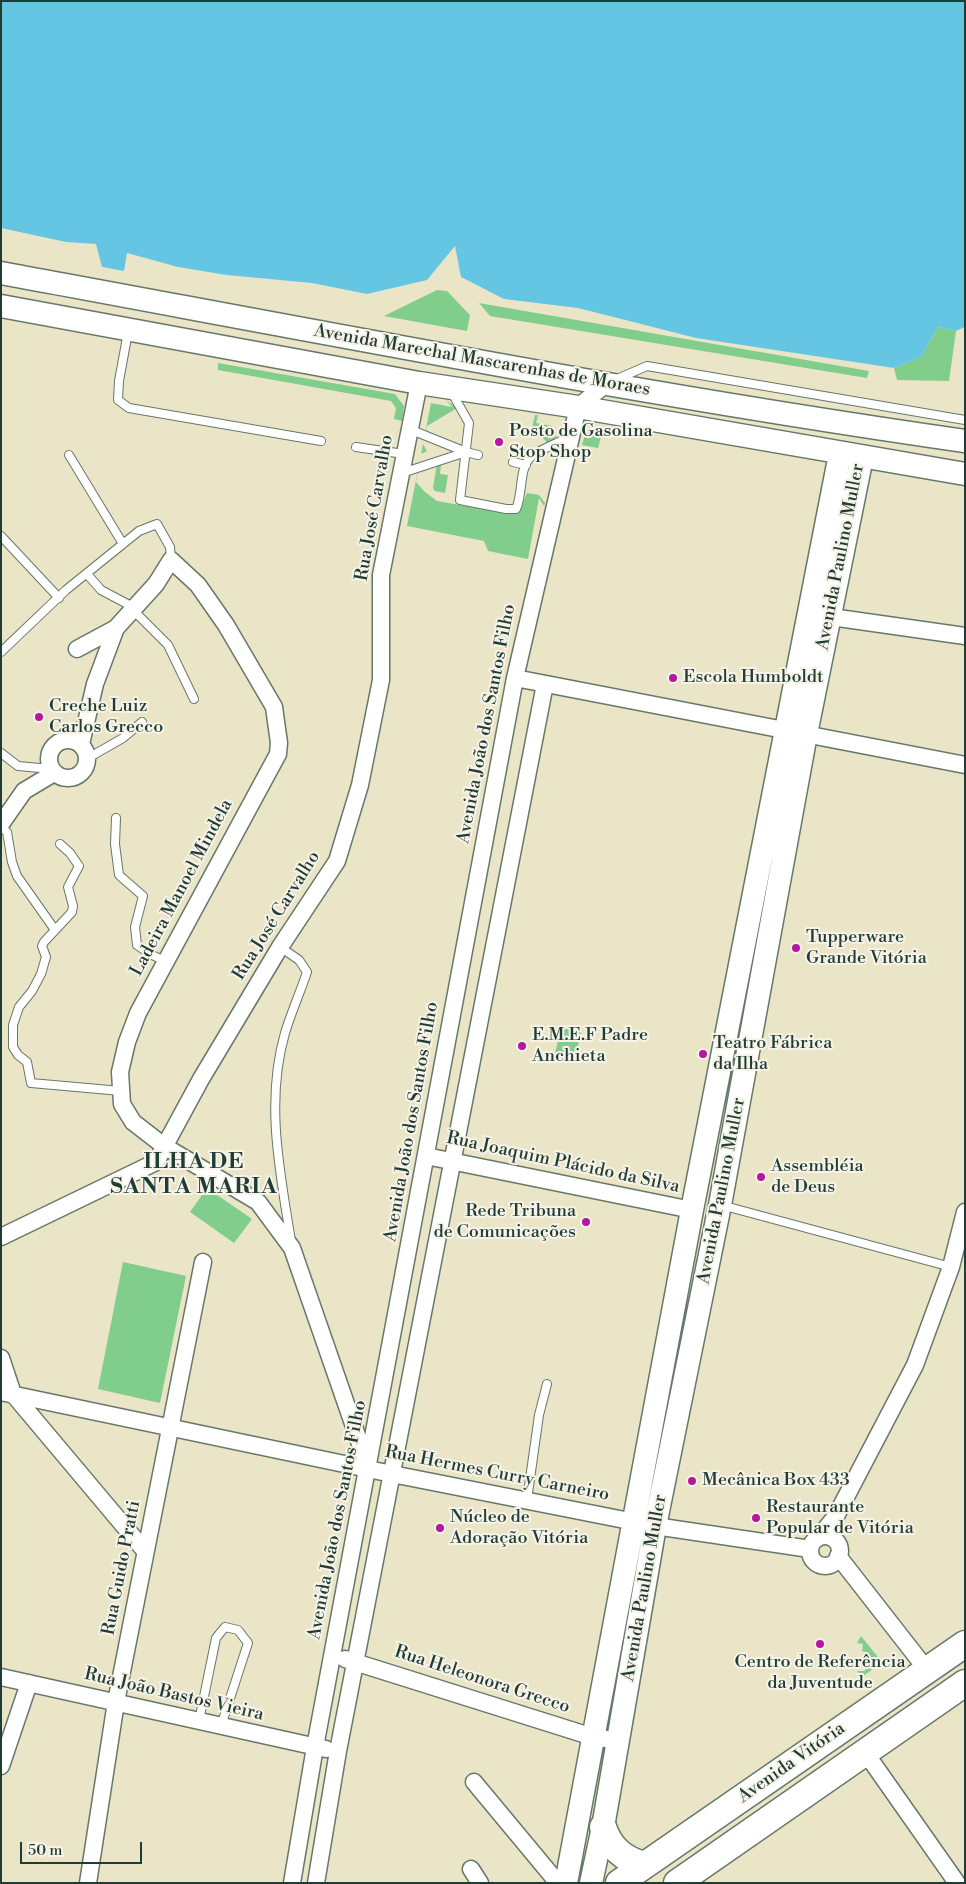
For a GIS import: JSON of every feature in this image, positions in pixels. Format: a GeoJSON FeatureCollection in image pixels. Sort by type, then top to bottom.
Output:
{"type":"FeatureCollection","features":[{"type":"Feature","properties":{"kind":"main road","name":"Avenida Marechal Mascarenhas de Moraes"},"geometry":{"type":"LineString","coordinates":[[1,273],[606,384],[830,422],[965,441]]}},
{"type":"Feature","properties":{"kind":"main road","name":"Avenida Marechal Mascarenhas de Moraes"},"geometry":{"type":"LineString","coordinates":[[1,306],[419,383],[965,474]]}},
{"type":"Feature","properties":{"kind":"main road","name":"Avenida Paulino Muller"},"geometry":{"type":"LineString","coordinates":[[591,1883],[619,1741],[663,1364],[692,1210],[796,732],[831,617],[862,457],[830,422]]}},
{"type":"Feature","properties":{"kind":"main road","name":"Avenida Paulino Muller"},"geometry":{"type":"LineString","coordinates":[[566,1883],[593,1737],[645,1523],[687,1368],[720,1205],[840,454]]}},
{"type":"Feature","properties":{"kind":"main road"},"geometry":{"type":"LineString","coordinates":[[678,1288],[701,1298]]}},
{"type":"Feature","properties":{"kind":"main road"},"geometry":{"type":"LineString","coordinates":[[663,1364],[687,1368]]}},
{"type":"Feature","properties":{"kind":"main road","name":"Avenida Vitória"},"geometry":{"type":"LineString","coordinates":[[619,1883],[965,1644]]}},
{"type":"Feature","properties":{"kind":"main road","name":"Avenida Vitória"},"geometry":{"type":"LineString","coordinates":[[677,1883],[965,1683]]}},
{"type":"Feature","properties":{"kind":"main road"},"geometry":{"type":"LineString","coordinates":[[603,1827],[606,1836],[618,1852],[628,1860],[644,1865]]}},
{"type":"Feature","properties":{"kind":"street","name":"Rua José Carvalho"},"geometry":{"type":"LineString","coordinates":[[1,1237],[156,1162],[200,1079],[280,947],[337,861],[360,785],[380,680],[381,575],[419,383]]}},
{"type":"Feature","properties":{"kind":"street"},"geometry":{"type":"LineString","coordinates":[[578,408],[606,384]]}},
{"type":"Feature","properties":{"kind":"street","name":"Avenida João dos Santos Filho"},"geometry":{"type":"LineString","coordinates":[[292,1883],[515,678],[578,408]]}},
{"type":"Feature","properties":{"kind":"street"},"geometry":{"type":"LineString","coordinates":[[78,650],[116,628],[156,584],[171,560]]}},
{"type":"Feature","properties":{"kind":"street","name":"Ladeira Manoel Mindela"},"geometry":{"type":"LineString","coordinates":[[171,560],[198,585],[226,625],[274,707],[279,743],[278,754],[269,772],[253,796],[138,1013],[127,1042],[120,1072],[122,1104],[133,1122],[164,1146],[258,1202],[292,1248],[369,1470]]}},
{"type":"Feature","properties":{"kind":"street"},"geometry":{"type":"LineString","coordinates":[[831,617],[965,636]]}},
{"type":"Feature","properties":{"kind":"street"},"geometry":{"type":"LineString","coordinates":[[84,751],[68,740],[56,744],[49,756],[53,771],[65,779],[76,777],[85,769],[84,751],[95,684],[116,628]]}},
{"type":"Feature","properties":{"kind":"street"},"geometry":{"type":"LineString","coordinates":[[515,678],[965,764]]}},
{"type":"Feature","properties":{"kind":"street"},"geometry":{"type":"LineString","coordinates":[[316,1883],[338,1752],[545,684]]}},
{"type":"Feature","properties":{"kind":"street"},"geometry":{"type":"LineString","coordinates":[[1,826],[24,791],[53,771]]}},
{"type":"Feature","properties":{"kind":"street","name":"Rua Joaquim Plácido da Silva"},"geometry":{"type":"LineString","coordinates":[[426,1156],[692,1210]]}},
{"type":"Feature","properties":{"kind":"street"},"geometry":{"type":"LineString","coordinates":[[836,1516],[837,1549],[830,1565],[824,1566],[813,1560],[813,1544],[836,1516],[915,1365],[951,1267],[965,1212]]}},
{"type":"Feature","properties":{"kind":"street","name":"Rua Guido Pratti"},"geometry":{"type":"LineString","coordinates":[[88,1883],[116,1702],[203,1262]]}},
{"type":"Feature","properties":{"kind":"street"},"geometry":{"type":"LineString","coordinates":[[1,1358],[7,1393],[145,1551]]}},
{"type":"Feature","properties":{"kind":"street","name":"Rua Hermes Curry Carneiro"},"geometry":{"type":"LineString","coordinates":[[7,1393],[170,1426],[369,1470],[645,1523],[813,1544],[828,1537],[837,1549]]}},
{"type":"Feature","properties":{"kind":"street"},"geometry":{"type":"LineString","coordinates":[[837,1549],[927,1670]]}},
{"type":"Feature","properties":{"kind":"street","name":"Rua Heleonora Grecco"},"geometry":{"type":"LineString","coordinates":[[333,1656],[356,1661],[593,1737],[619,1741]]}},
{"type":"Feature","properties":{"kind":"street","name":"Rua João Bastos Vieira"},"geometry":{"type":"LineString","coordinates":[[1,1677],[338,1752]]}},
{"type":"Feature","properties":{"kind":"street"},"geometry":{"type":"LineString","coordinates":[[1,1766],[29,1683]]}},
{"type":"Feature","properties":{"kind":"street"},"geometry":{"type":"LineString","coordinates":[[866,1752],[957,1883]]}},
{"type":"Feature","properties":{"kind":"street"},"geometry":{"type":"LineString","coordinates":[[474,1782],[558,1883]]}},
{"type":"Feature","properties":{"kind":"lane"},"geometry":{"type":"LineString","coordinates":[[129,330],[119,381],[118,400],[129,408],[321,441]]}},
{"type":"Feature","properties":{"kind":"lane"},"geometry":{"type":"LineString","coordinates":[[606,384],[647,366],[965,420]]}},
{"type":"Feature","properties":{"kind":"lane"},"geometry":{"type":"LineString","coordinates":[[448,388],[469,423],[460,500],[506,510],[516,509],[520,500],[526,465],[530,458],[571,436]]}},
{"type":"Feature","properties":{"kind":"lane"},"geometry":{"type":"LineString","coordinates":[[409,429],[478,455]]}},
{"type":"Feature","properties":{"kind":"lane"},"geometry":{"type":"LineString","coordinates":[[356,447],[404,454]]}},
{"type":"Feature","properties":{"kind":"lane"},"geometry":{"type":"LineString","coordinates":[[400,473],[466,452]]}},
{"type":"Feature","properties":{"kind":"lane"},"geometry":{"type":"LineString","coordinates":[[69,455],[123,544]]}},
{"type":"Feature","properties":{"kind":"lane"},"geometry":{"type":"LineString","coordinates":[[513,462],[526,465]]}},
{"type":"Feature","properties":{"kind":"lane"},"geometry":{"type":"LineString","coordinates":[[1,652],[59,598],[139,531],[157,524],[170,547],[171,560]]}},
{"type":"Feature","properties":{"kind":"lane"},"geometry":{"type":"LineString","coordinates":[[1,536],[59,598]]}},
{"type":"Feature","properties":{"kind":"lane"},"geometry":{"type":"LineString","coordinates":[[87,574],[101,590],[134,609],[168,645],[194,699]]}},
{"type":"Feature","properties":{"kind":"lane"},"geometry":{"type":"LineString","coordinates":[[84,751],[123,738],[142,722]]}},
{"type":"Feature","properties":{"kind":"lane"},"geometry":{"type":"LineString","coordinates":[[1,753],[18,766],[53,771]]}},
{"type":"Feature","properties":{"kind":"lane"},"geometry":{"type":"LineString","coordinates":[[116,818],[114,844],[119,875],[143,896],[135,927],[137,945],[165,961]]}},
{"type":"Feature","properties":{"kind":"lane"},"geometry":{"type":"LineString","coordinates":[[1,826],[7,832],[12,862],[17,876],[55,930]]}},
{"type":"Feature","properties":{"kind":"lane"},"geometry":{"type":"LineString","coordinates":[[60,844],[70,853],[79,866],[68,887],[73,906],[72,912],[42,946],[46,957],[37,985],[17,1011],[13,1025],[13,1047],[18,1055],[27,1062],[31,1083],[35,1085],[62,1085],[121,1091]]}},
{"type":"Feature","properties":{"kind":"lane"},"geometry":{"type":"LineString","coordinates":[[280,947],[299,960],[307,972],[285,1035],[276,1090],[275,1136],[292,1248]]}},
{"type":"Feature","properties":{"kind":"lane"},"geometry":{"type":"LineString","coordinates":[[720,1205],[951,1267]]}},
{"type":"Feature","properties":{"kind":"lane"},"geometry":{"type":"LineString","coordinates":[[527,1500],[539,1415],[547,1384]]}},
{"type":"Feature","properties":{"kind":"lane"},"geometry":{"type":"LineString","coordinates":[[199,1721],[216,1638],[225,1627],[238,1630],[248,1643],[221,1726]]}},
{"type":"Feature","properties":{"kind":"green space"},"geometry":{"type":"Polygon","coordinates":[[[437,290],[447,291],[470,315],[467,331],[384,316],[437,290]]]}},
{"type":"Feature","properties":{"kind":"green space"},"geometry":{"type":"Polygon","coordinates":[[[479,303],[869,371],[867,378],[490,316],[479,303]]]}},
{"type":"Feature","properties":{"kind":"green space"},"geometry":{"type":"Polygon","coordinates":[[[938,327],[956,331],[949,381],[897,380],[894,368],[921,357],[938,327]]]}},
{"type":"Feature","properties":{"kind":"green space"},"geometry":{"type":"Polygon","coordinates":[[[218,363],[395,394],[404,406],[402,421],[394,419],[396,408],[391,401],[218,370],[218,363]]]}},
{"type":"Feature","properties":{"kind":"green space"},"geometry":{"type":"Polygon","coordinates":[[[446,400],[457,408],[427,426],[423,444],[431,403],[452,407],[446,400]]]}},
{"type":"Feature","properties":{"kind":"green space"},"geometry":{"type":"Polygon","coordinates":[[[535,415],[538,415],[536,423],[552,426],[550,439],[558,435],[549,444],[532,428],[535,415]]]}},
{"type":"Feature","properties":{"kind":"green space"},"geometry":{"type":"Polygon","coordinates":[[[586,431],[602,433],[598,448],[582,445],[586,431]]]}},
{"type":"Feature","properties":{"kind":"green space"},"geometry":{"type":"Polygon","coordinates":[[[423,444],[427,451],[421,454],[423,444]]]}},
{"type":"Feature","properties":{"kind":"green space"},"geometry":{"type":"Polygon","coordinates":[[[420,457],[416,482],[437,501],[510,514],[520,510],[527,493],[539,495],[545,503],[544,506],[539,498],[528,559],[488,551],[484,541],[407,526],[420,457]]]}},
{"type":"Feature","properties":{"kind":"green space"},"geometry":{"type":"Polygon","coordinates":[[[437,464],[441,465],[440,474],[448,475],[445,493],[435,491],[433,488],[437,464]]]}},
{"type":"Feature","properties":{"kind":"green space"},"geometry":{"type":"Polygon","coordinates":[[[561,1027],[581,1032],[574,1063],[554,1058],[561,1027]]]}},
{"type":"Feature","properties":{"kind":"green space"},"geometry":{"type":"Polygon","coordinates":[[[207,1188],[252,1219],[234,1243],[190,1212],[207,1188]]]}},
{"type":"Feature","properties":{"kind":"green space"},"geometry":{"type":"Polygon","coordinates":[[[123,1262],[186,1276],[160,1403],[98,1389],[123,1262]]]}},
{"type":"Feature","properties":{"kind":"green space"},"geometry":{"type":"Polygon","coordinates":[[[861,1636],[882,1662],[862,1677],[857,1671],[865,1671],[867,1665],[873,1666],[874,1660],[867,1659],[868,1653],[862,1651],[863,1644],[857,1643],[861,1636]]]}},
{"type":"Feature","properties":{"kind":"water"},"geometry":{"type":"Polygon","coordinates":[[[1,1],[965,1],[965,327],[956,331],[938,327],[921,357],[894,368],[696,338],[578,308],[504,299],[461,277],[455,246],[427,280],[367,294],[312,283],[227,275],[178,267],[127,253],[124,271],[102,267],[96,244],[66,242],[1,228],[1,1]]]}},
{"type":"Feature","properties":{"kind":"place","name":"Posto de Gasolina Stop Shop"},"geometry":{"type":"Point","coordinates":[499,442]}},
{"type":"Feature","properties":{"kind":"place","name":"Escola Humboldt"},"geometry":{"type":"Point","coordinates":[673,678]}},
{"type":"Feature","properties":{"kind":"place","name":"Creche Luiz Carlos Grecco"},"geometry":{"type":"Point","coordinates":[39,717]}},
{"type":"Feature","properties":{"kind":"place","name":"Tupperware Grande Vitória"},"geometry":{"type":"Point","coordinates":[796,948]}},
{"type":"Feature","properties":{"kind":"place","name":"E.M.E.F Padre Anchieta"},"geometry":{"type":"Point","coordinates":[522,1046]}},
{"type":"Feature","properties":{"kind":"place","name":"Teatro Fábrica da Ilha"},"geometry":{"type":"Point","coordinates":[703,1054]}},
{"type":"Feature","properties":{"kind":"place","name":"Assembléia de Deus"},"geometry":{"type":"Point","coordinates":[761,1177]}},
{"type":"Feature","properties":{"kind":"place","name":"Rede Tribuna de Comunicações"},"geometry":{"type":"Point","coordinates":[586,1222]}},
{"type":"Feature","properties":{"kind":"place","name":"Mecânica Box 433"},"geometry":{"type":"Point","coordinates":[692,1481]}},
{"type":"Feature","properties":{"kind":"place","name":"Restaurante Popular de Vitória"},"geometry":{"type":"Point","coordinates":[756,1518]}},
{"type":"Feature","properties":{"kind":"place","name":"Núcleo de Adoração Vitória"},"geometry":{"type":"Point","coordinates":[440,1528]}},
{"type":"Feature","properties":{"kind":"place","name":"Centro de Referência da Juventude"},"geometry":{"type":"Point","coordinates":[820,1644]}},
{"type":"Feature","properties":{"kind":"district","name":"ILHA DE SANTA MARIA"},"geometry":{"type":"Point","coordinates":[194,1176]}}]}
